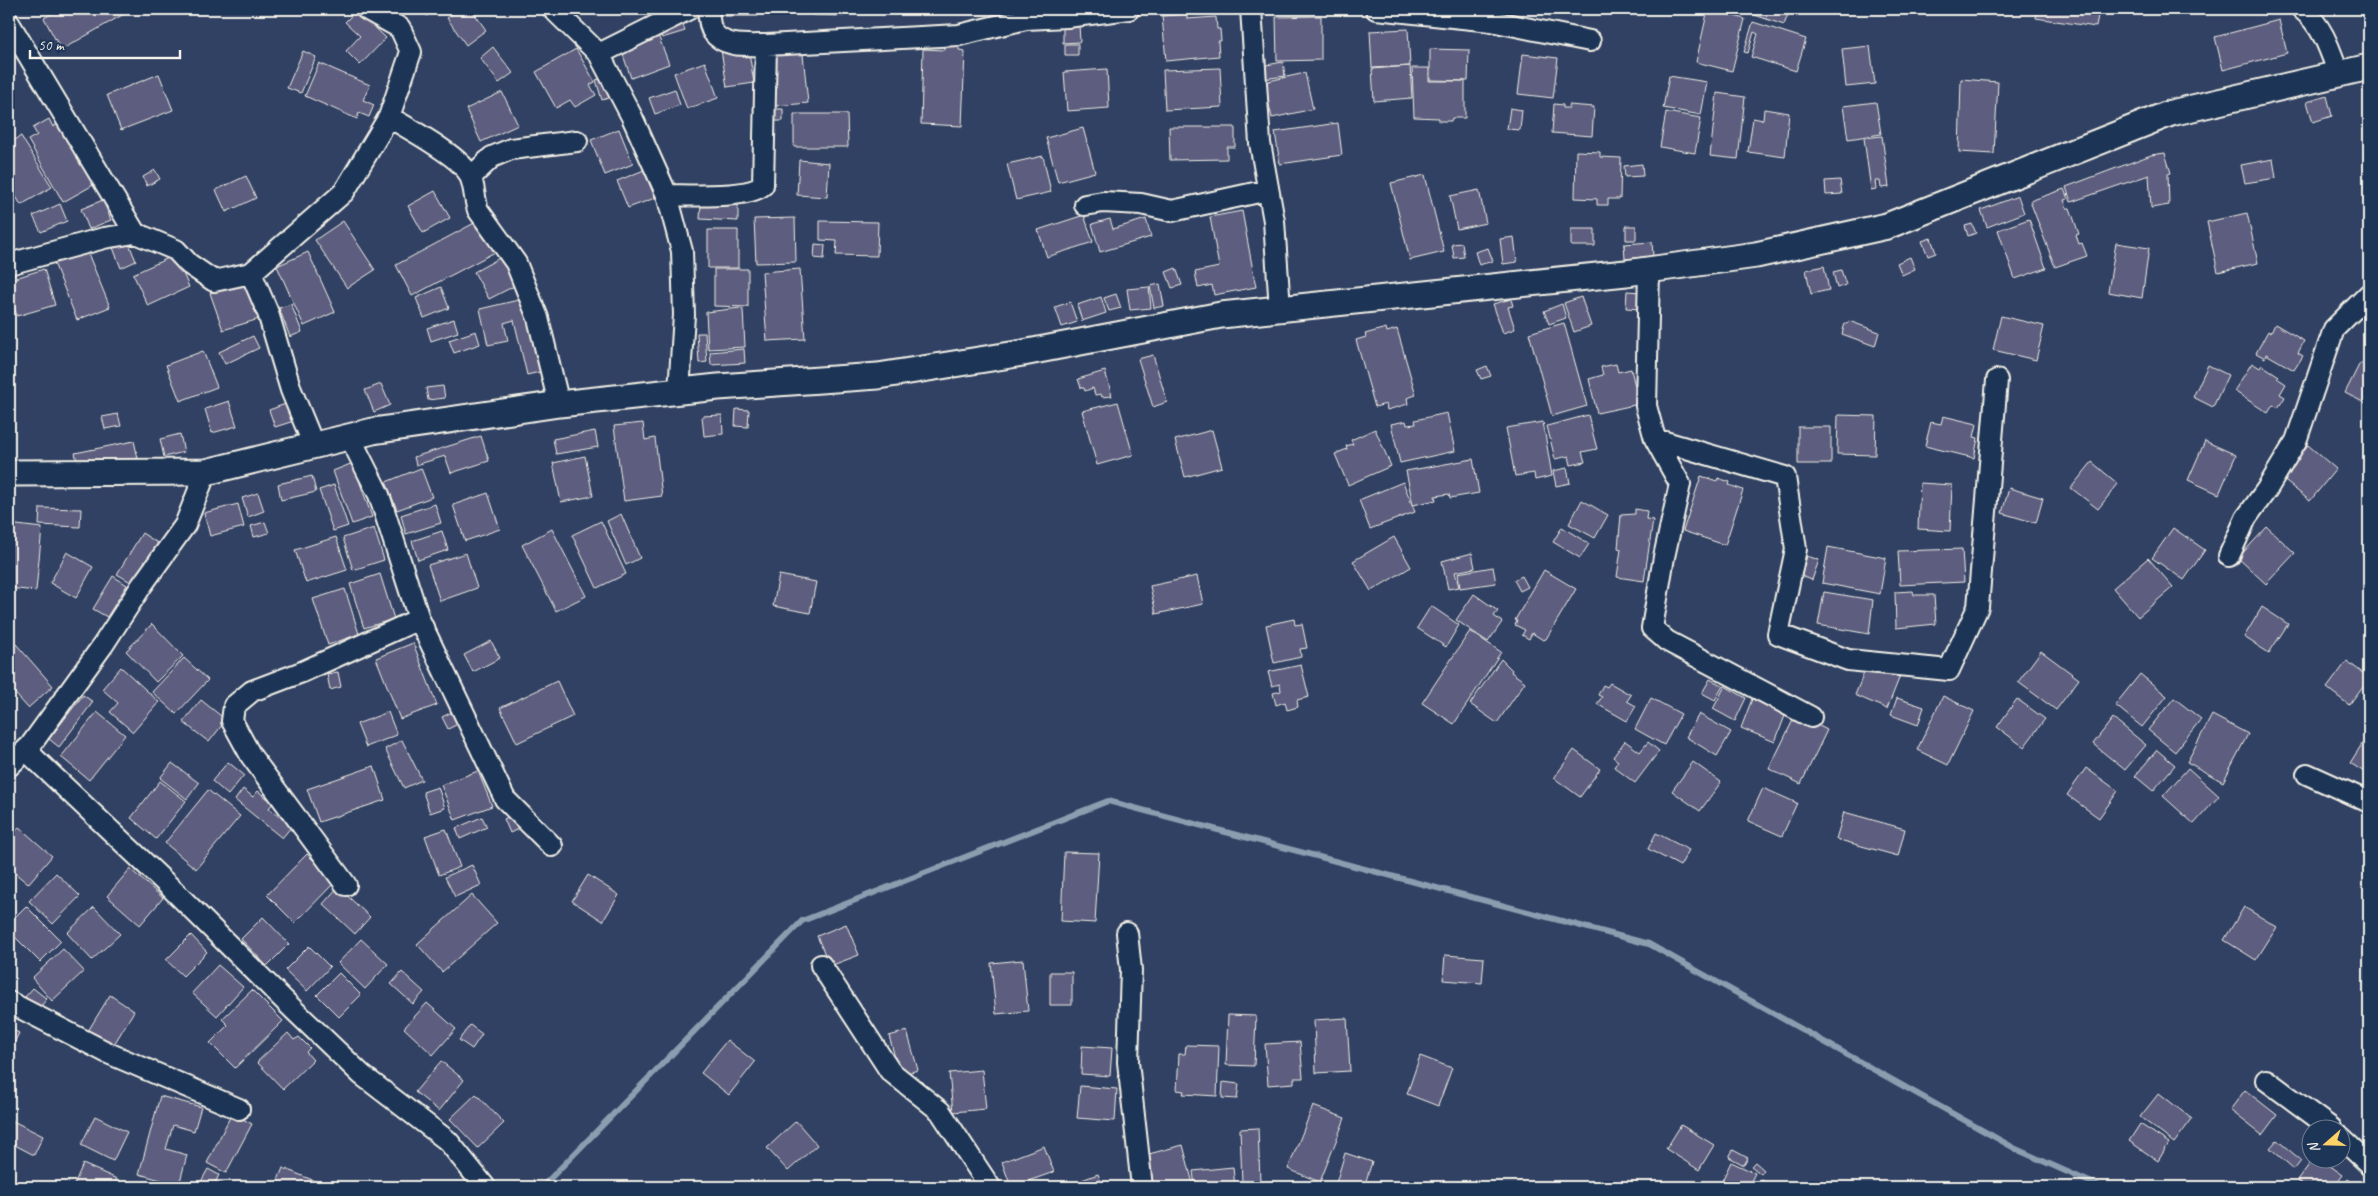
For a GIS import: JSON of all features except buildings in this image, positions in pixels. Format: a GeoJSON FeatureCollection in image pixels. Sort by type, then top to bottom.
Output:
{"type":"FeatureCollection","features":[{"type":"Feature","properties":{"kind":"street"},"geometry":{"type":"LineString","coordinates":[[9,264],[104,238],[135,233],[176,250],[189,264],[214,281],[251,273],[344,192],[390,117],[411,52],[400,28],[366,9]]}},
{"type":"Feature","properties":{"kind":"street"},"geometry":{"type":"LineString","coordinates":[[554,9],[599,54],[632,117],[667,195],[682,251],[684,315],[679,391]]}},
{"type":"Feature","properties":{"kind":"street"},"geometry":{"type":"LineString","coordinates":[[599,54],[689,9]]}},
{"type":"Feature","properties":{"kind":"street"},"geometry":{"type":"LineString","coordinates":[[708,9],[713,32],[724,42],[743,45],[959,35],[1026,19],[1067,17],[1129,9]]}},
{"type":"Feature","properties":{"kind":"street"},"geometry":{"type":"LineString","coordinates":[[1251,9],[1260,143],[1274,221],[1280,309]]}},
{"type":"Feature","properties":{"kind":"street"},"geometry":{"type":"LineString","coordinates":[[1376,9],[1491,20],[1590,41]]}},
{"type":"Feature","properties":{"kind":"street"},"geometry":{"type":"LineString","coordinates":[[2302,9],[2311,17],[2326,38],[2339,75]]}},
{"type":"Feature","properties":{"kind":"street"},"geometry":{"type":"LineString","coordinates":[[9,23],[135,233]]}},
{"type":"Feature","properties":{"kind":"street"},"geometry":{"type":"LineString","coordinates":[[667,195],[743,193],[763,185],[766,45]]}},
{"type":"Feature","properties":{"kind":"street"},"geometry":{"type":"LineString","coordinates":[[9,473],[206,472],[373,431],[559,404],[679,391],[878,376],[1022,353],[1221,315],[1649,270],[1756,255],[1887,226],[2171,113],[2369,67]]}},
{"type":"Feature","properties":{"kind":"street"},"geometry":{"type":"LineString","coordinates":[[390,117],[449,155],[464,167],[471,177],[474,200],[478,210],[516,263],[538,318],[559,404]]}},
{"type":"Feature","properties":{"kind":"street"},"geometry":{"type":"LineString","coordinates":[[471,177],[492,157],[511,149],[577,141]]}},
{"type":"Feature","properties":{"kind":"street"},"geometry":{"type":"LineString","coordinates":[[1085,205],[1103,202],[1141,204],[1172,211],[1268,190]]}},
{"type":"Feature","properties":{"kind":"street"},"geometry":{"type":"LineString","coordinates":[[1649,270],[1646,406],[1655,439],[1680,484],[1664,557],[1652,628],[1667,641],[1812,717]]}},
{"type":"Feature","properties":{"kind":"street"},"geometry":{"type":"LineString","coordinates":[[251,273],[268,313],[291,390],[314,446]]}},
{"type":"Feature","properties":{"kind":"street"},"geometry":{"type":"LineString","coordinates":[[2229,556],[2246,518],[2268,489],[2296,441],[2334,329],[2369,294]]}},
{"type":"Feature","properties":{"kind":"street"},"geometry":{"type":"LineString","coordinates":[[1655,439],[1785,477],[1796,549],[1778,634],[1848,660],[1949,670],[1978,607],[1998,380]]}},
{"type":"Feature","properties":{"kind":"street"},"geometry":{"type":"LineString","coordinates":[[350,437],[379,495],[420,619],[505,799],[552,846]]}},
{"type":"Feature","properties":{"kind":"street"},"geometry":{"type":"LineString","coordinates":[[16,755],[103,645],[142,585],[185,525],[206,472]]}},
{"type":"Feature","properties":{"kind":"street"},"geometry":{"type":"LineString","coordinates":[[346,885],[251,756],[232,721],[234,706],[252,691],[302,672],[420,619]]}},
{"type":"Feature","properties":{"kind":"street"},"geometry":{"type":"LineString","coordinates":[[16,755],[32,756],[172,888],[362,1075],[448,1141],[485,1187]]}},
{"type":"Feature","properties":{"kind":"street"},"geometry":{"type":"LineString","coordinates":[[2307,774],[2369,802]]}},
{"type":"Feature","properties":{"kind":"street"},"geometry":{"type":"LineString","coordinates":[[1126,933],[1131,970],[1128,1062],[1142,1187]]}},
{"type":"Feature","properties":{"kind":"street"},"geometry":{"type":"LineString","coordinates":[[821,965],[890,1071],[940,1111],[990,1187]]}},
{"type":"Feature","properties":{"kind":"street"},"geometry":{"type":"LineString","coordinates":[[9,1002],[108,1052],[239,1108]]}},
{"type":"Feature","properties":{"kind":"street"},"geometry":{"type":"LineString","coordinates":[[2266,1080],[2317,1118]]}},
{"type":"Feature","properties":{"kind":"street"},"geometry":{"type":"LineString","coordinates":[[2350,1146],[2369,1164]]}},
{"type":"Feature","properties":{"kind":"waterway"},"geometry":{"type":"LineString","coordinates":[[542,1187],[802,921],[1108,801],[1649,944],[2016,1149],[2101,1187]]}}]}
